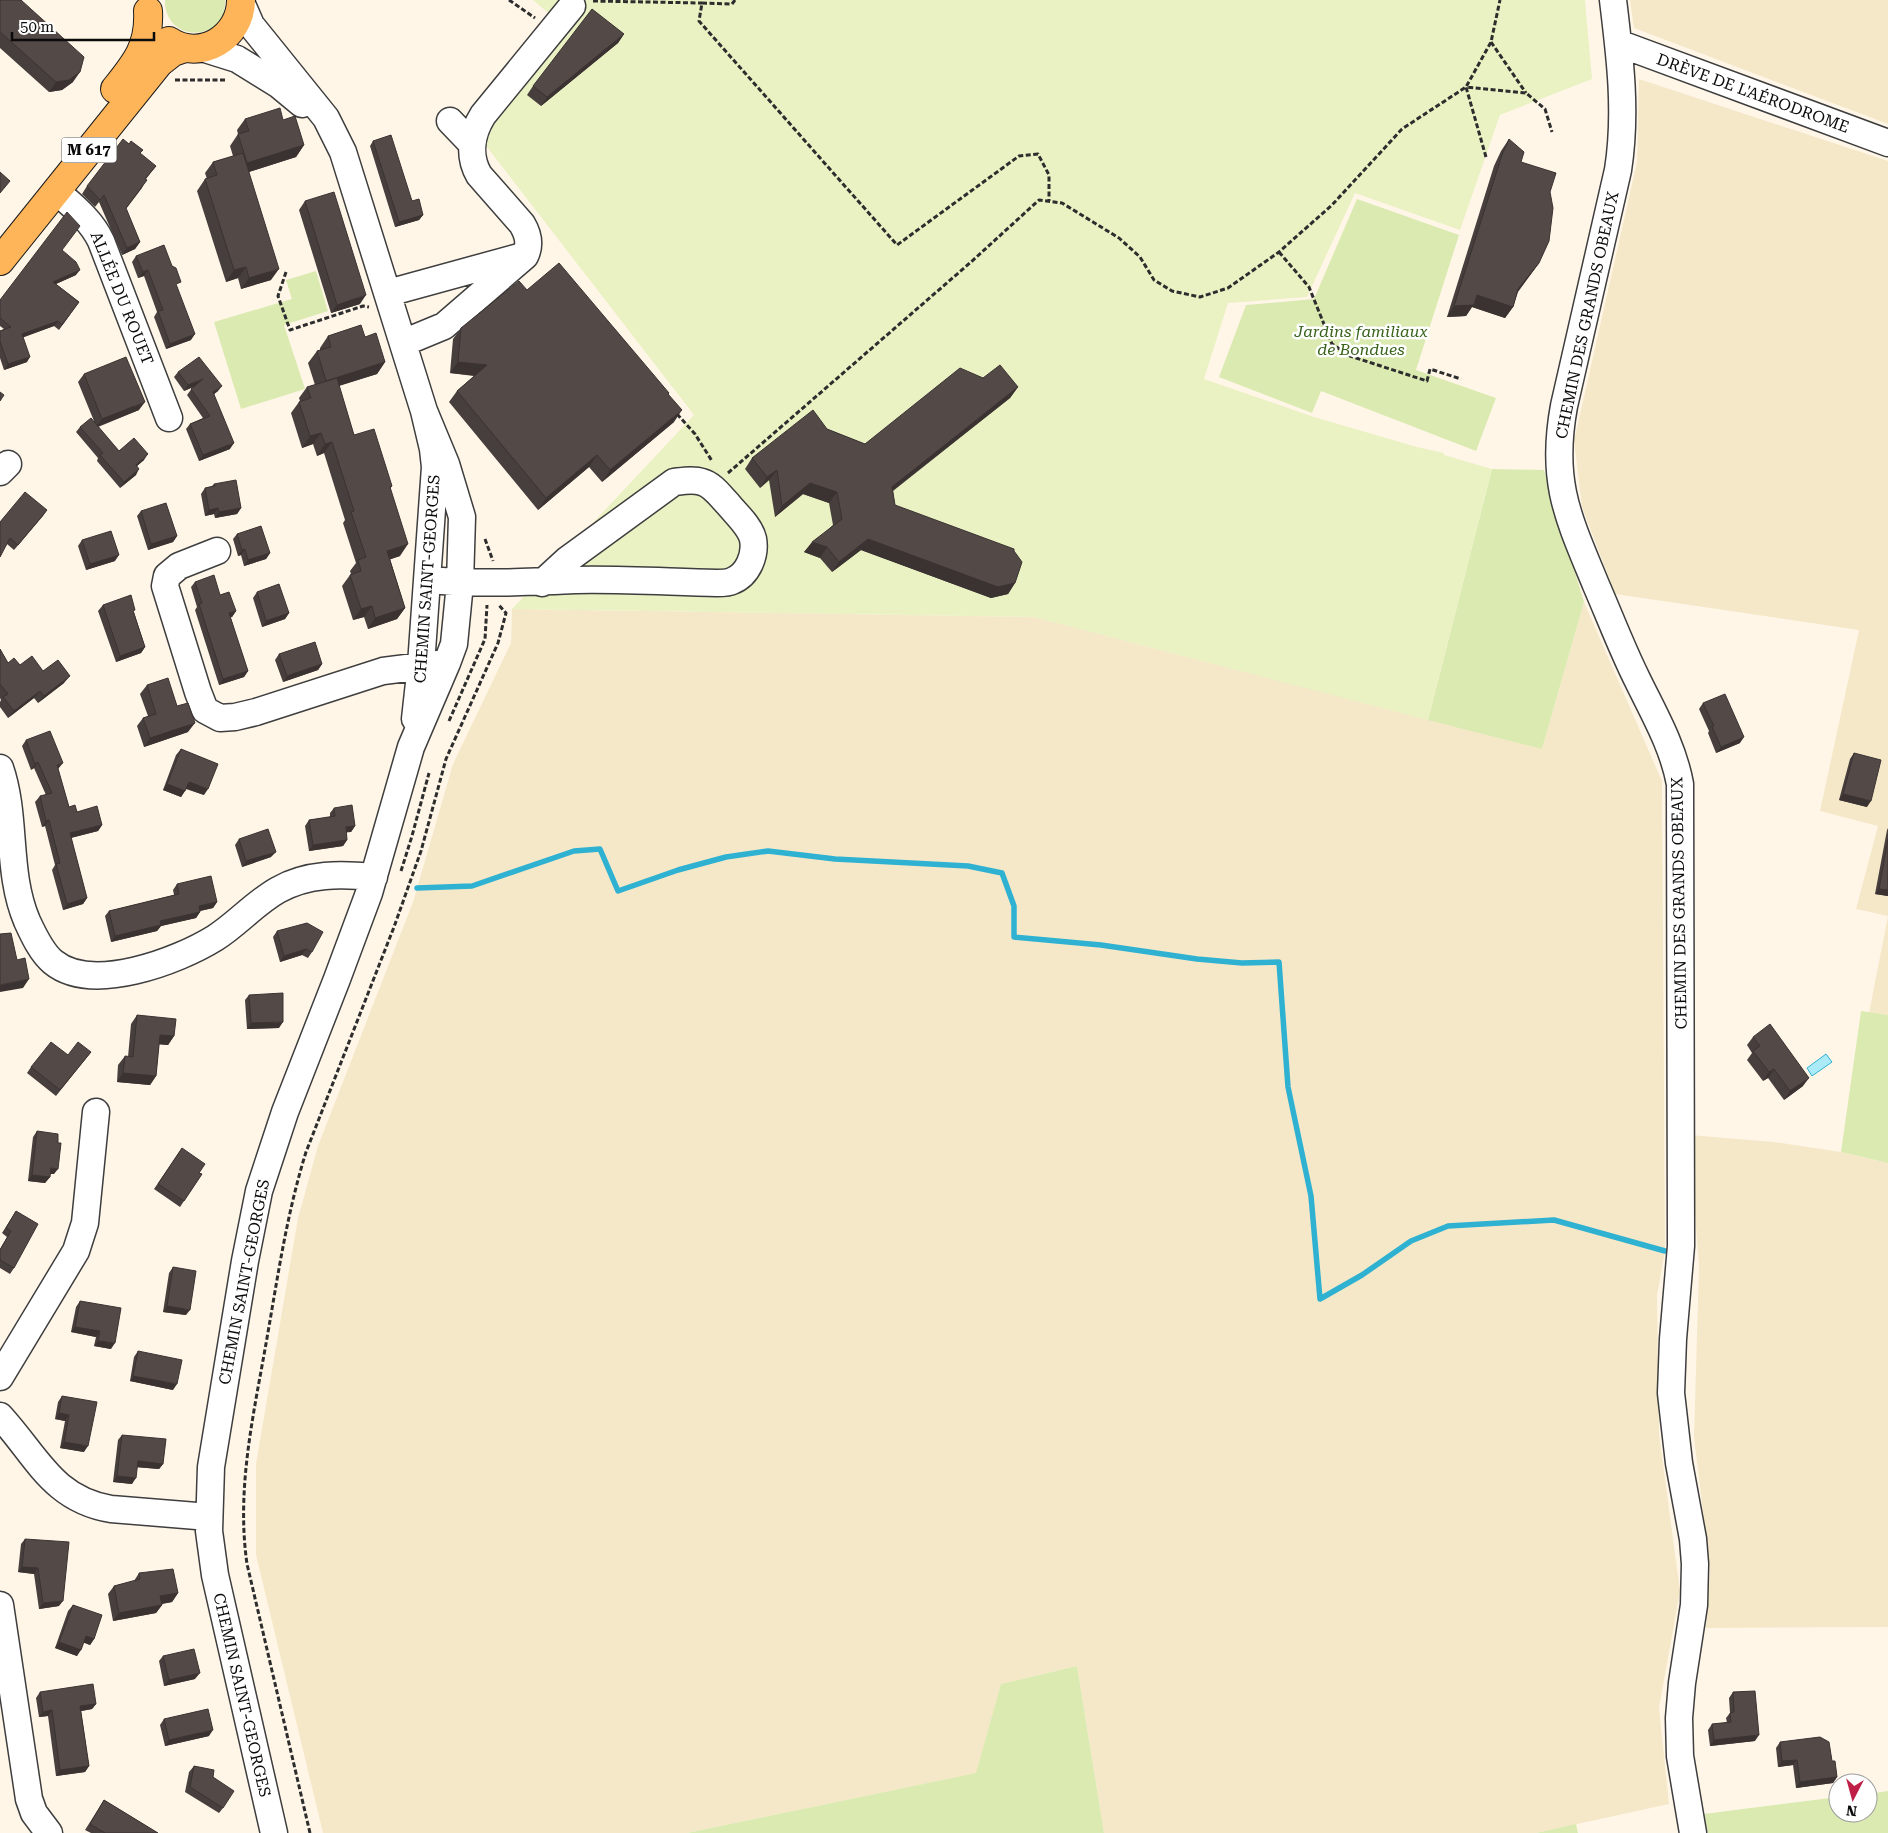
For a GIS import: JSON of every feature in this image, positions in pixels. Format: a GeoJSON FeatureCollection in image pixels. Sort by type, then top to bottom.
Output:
{"type":"FeatureCollection","features":[{"type":"Feature","properties":{"kind":"main road"},"geometry":{"type":"LineString","coordinates":[[148,4],[153,24],[161,35],[172,43],[194,48],[222,40],[232,29],[239,16],[241,1]]}},
{"type":"Feature","properties":{"kind":"main road","name":"M 617"},"geometry":{"type":"LineString","coordinates":[[0,238],[138,58],[147,37],[148,4]]}},
{"type":"Feature","properties":{"kind":"main road","name":"M 617"},"geometry":{"type":"LineString","coordinates":[[0,261],[146,79],[169,55],[194,48]]}},
{"type":"Feature","properties":{"kind":"street","name":"CHEMIN DES GRANDS OBEAUX"},"geometry":{"type":"LineString","coordinates":[[1613,0],[1623,109],[1621,153],[1564,406],[1559,435],[1558,461],[1569,520],[1626,656],[1671,748],[1680,784],[1681,1239],[1672,1339],[1671,1393],[1679,1463],[1695,1564],[1694,1612],[1678,1718],[1680,1756],[1693,1833]]}},
{"type":"Feature","properties":{"kind":"street","name":"CHEMIN SAINT-GEORGES"},"geometry":{"type":"LineString","coordinates":[[241,1],[250,25],[326,118],[343,152],[424,411],[433,449],[435,467],[421,665],[411,748]]}},
{"type":"Feature","properties":{"kind":"street"},"geometry":{"type":"LineString","coordinates":[[403,343],[444,326],[525,256],[528,244],[526,232],[522,224],[474,167],[472,144],[475,130],[483,115],[572,6]]}},
{"type":"Feature","properties":{"kind":"street","name":"DRÈVE DE L'AÉRODROME"},"geometry":{"type":"LineString","coordinates":[[1618,43],[1888,143]]}},
{"type":"Feature","properties":{"kind":"street","name":"CHEMIN SAINT-GEORGES"},"geometry":{"type":"LineString","coordinates":[[194,48],[233,56],[279,85],[302,104],[343,152]]}},
{"type":"Feature","properties":{"kind":"street"},"geometry":{"type":"LineString","coordinates":[[450,122],[472,144]]}},
{"type":"Feature","properties":{"kind":"street","name":"ALLÉE DU ROUET"},"geometry":{"type":"LineString","coordinates":[[56,191],[88,220],[98,234],[169,418]]}},
{"type":"Feature","properties":{"kind":"street"},"geometry":{"type":"LineString","coordinates":[[390,300],[525,256]]}},
{"type":"Feature","properties":{"kind":"street","name":"CHEMIN SAINT-GEORGES"},"geometry":{"type":"LineString","coordinates":[[274,1833],[220,1600],[211,1548],[209,1517],[211,1467],[245,1261],[259,1191],[284,1112],[337,979],[374,876],[411,748],[447,663],[455,636],[460,582],[462,517],[446,464],[424,411]]}},
{"type":"Feature","properties":{"kind":"street"},"geometry":{"type":"LineString","coordinates":[[427,580],[542,583],[576,580],[731,582],[742,576],[752,558],[753,538],[718,483],[687,480],[674,482],[567,560],[542,583]]}},
{"type":"Feature","properties":{"kind":"street"},"geometry":{"type":"LineString","coordinates":[[217,551],[179,566],[167,576],[165,586],[205,710],[220,718],[235,717],[383,671],[447,663]]}},
{"type":"Feature","properties":{"kind":"street"},"geometry":{"type":"LineString","coordinates":[[0,768],[9,806],[16,885],[27,920],[53,962],[66,970],[81,974],[97,975],[137,970],[178,956],[216,938],[262,900],[292,883],[329,874],[374,876]]}},
{"type":"Feature","properties":{"kind":"street"},"geometry":{"type":"LineString","coordinates":[[0,1377],[76,1251],[81,1239],[85,1223],[96,1112]]}},
{"type":"Feature","properties":{"kind":"street"},"geometry":{"type":"LineString","coordinates":[[0,1416],[50,1479],[71,1496],[81,1501],[96,1507],[111,1509],[209,1517]]}},
{"type":"Feature","properties":{"kind":"street"},"geometry":{"type":"LineString","coordinates":[[0,1605],[7,1698],[29,1799],[34,1813],[49,1833]]}},
{"type":"Feature","properties":{"kind":"path"},"geometry":{"type":"LineString","coordinates":[[510,0],[552,30]]}},
{"type":"Feature","properties":{"kind":"path"},"geometry":{"type":"LineString","coordinates":[[572,6],[591,1],[632,0],[702,3],[734,1]]}},
{"type":"Feature","properties":{"kind":"path"},"geometry":{"type":"LineString","coordinates":[[676,412],[695,434],[718,483],[971,262],[1039,200],[1062,203],[1119,238],[1140,257],[1154,280],[1172,291],[1200,296],[1228,288],[1279,252],[1332,205],[1402,129],[1466,87],[1491,42],[1500,0]]}},
{"type":"Feature","properties":{"kind":"path"},"geometry":{"type":"LineString","coordinates":[[702,3],[699,21],[897,245],[1019,156],[1038,154],[1049,175],[1049,201]]}},
{"type":"Feature","properties":{"kind":"path"},"geometry":{"type":"LineString","coordinates":[[1491,42],[1526,93],[1545,109],[1552,132]]}},
{"type":"Feature","properties":{"kind":"path"},"geometry":{"type":"LineString","coordinates":[[146,79],[227,80],[240,73],[248,65]]}},
{"type":"Feature","properties":{"kind":"path"},"geometry":{"type":"LineString","coordinates":[[1466,87],[1526,93]]}},
{"type":"Feature","properties":{"kind":"path"},"geometry":{"type":"LineString","coordinates":[[1466,87],[1486,157]]}},
{"type":"Feature","properties":{"kind":"path"},"geometry":{"type":"LineString","coordinates":[[1279,252],[1309,287],[1332,344],[1350,356],[1427,381],[1430,369],[1461,379]]}},
{"type":"Feature","properties":{"kind":"path"},"geometry":{"type":"LineString","coordinates":[[286,272],[278,296],[290,330],[362,306],[390,300]]}},
{"type":"Feature","properties":{"kind":"shaded area"},"geometry":{"type":"Polygon","coordinates":[[[1630,0],[1888,0],[1888,124],[1634,28],[1630,0]]]}},
{"type":"Feature","properties":{"kind":"shaded area"},"geometry":{"type":"Polygon","coordinates":[[[1639,79],[1888,161],[1888,916],[1856,909],[1878,826],[1820,811],[1859,630],[1615,594],[1582,507],[1574,441],[1637,162],[1639,79]]]}},
{"type":"Feature","properties":{"kind":"shaded area"},"geometry":{"type":"Polygon","coordinates":[[[1584,602],[1662,781],[1665,1251],[1657,1296],[1659,1434],[1680,1591],[1659,1708],[1669,1804],[1536,1833],[1104,1833],[1077,1666],[1001,1684],[977,1773],[687,1833],[323,1833],[256,1555],[256,1464],[298,1218],[318,1146],[413,902],[453,764],[511,643],[512,609],[1034,617],[1542,749],[1584,602]]]}},
{"type":"Feature","properties":{"kind":"shaded area"},"geometry":{"type":"Polygon","coordinates":[[[1888,916],[1888,1015],[1869,1013],[1888,916]]]}},
{"type":"Feature","properties":{"kind":"shaded area"},"geometry":{"type":"Polygon","coordinates":[[[1689,1135],[1774,1142],[1841,1152],[1888,1163],[1888,1627],[1706,1628],[1710,1569],[1694,1437],[1699,1266],[1689,1135]]]}},
{"type":"Feature","properties":{"kind":"green space"},"geometry":{"type":"Polygon","coordinates":[[[165,0],[225,0],[223,14],[216,24],[207,30],[195,33],[184,31],[174,25],[167,14],[165,0]]]}},
{"type":"Feature","properties":{"kind":"green space"},"geometry":{"type":"Polygon","coordinates":[[[533,0],[1585,0],[1592,79],[1500,115],[1460,230],[1355,193],[1307,297],[1228,303],[1204,379],[1314,417],[1444,453],[1444,455],[1492,469],[1428,720],[1034,617],[512,609],[694,415],[480,138],[565,27],[533,0]]]}},
{"type":"Feature","properties":{"kind":"green space","name":"Jardins familiaux de Bondues"},"geometry":{"type":"Polygon","coordinates":[[[1357,199],[1459,235],[1416,370],[1496,398],[1476,451],[1321,391],[1312,413],[1219,377],[1246,305],[1314,299],[1357,199]]]}},
{"type":"Feature","properties":{"kind":"green space"},"geometry":{"type":"Polygon","coordinates":[[[316,271],[328,311],[284,325],[305,389],[241,409],[214,322],[292,299],[286,280],[316,271]]]}},
{"type":"Feature","properties":{"kind":"green space"},"geometry":{"type":"Polygon","coordinates":[[[1492,469],[1544,470],[1584,602],[1542,749],[1428,720],[1492,469]]]}},
{"type":"Feature","properties":{"kind":"green space"},"geometry":{"type":"Polygon","coordinates":[[[1861,1011],[1888,1015],[1888,1163],[1841,1152],[1861,1011]]]}},
{"type":"Feature","properties":{"kind":"green space"},"geometry":{"type":"Polygon","coordinates":[[[1077,1666],[1104,1833],[687,1833],[976,1773],[1001,1684],[1077,1666]]]}},
{"type":"Feature","properties":{"kind":"green space"},"geometry":{"type":"Polygon","coordinates":[[[1888,1791],[1888,1833],[1708,1833],[1704,1814],[1828,1798],[1828,1823],[1878,1823],[1878,1792],[1888,1791]]]}},
{"type":"Feature","properties":{"kind":"green space"},"geometry":{"type":"Polygon","coordinates":[[[1576,1824],[1578,1833],[1536,1833],[1576,1824]]]}},
{"type":"Feature","properties":{"kind":"water"},"geometry":{"type":"Polygon","coordinates":[[[1826,1054],[1832,1062],[1812,1076],[1807,1068],[1826,1054]]]}},
{"type":"Feature","properties":{"kind":"building"},"geometry":{"type":"Polygon","coordinates":[[[0,0],[21,0],[84,57],[80,72],[69,80],[56,82],[0,32],[0,0]]]}},
{"type":"Feature","properties":{"kind":"building"},"geometry":{"type":"Polygon","coordinates":[[[592,9],[624,34],[547,97],[533,86],[592,9]]]}},
{"type":"Feature","properties":{"kind":"building"},"geometry":{"type":"Polygon","coordinates":[[[280,108],[283,120],[295,116],[304,145],[247,163],[238,134],[249,131],[245,119],[280,108]]]}},
{"type":"Feature","properties":{"kind":"building"},"geometry":{"type":"Polygon","coordinates":[[[391,135],[412,201],[419,199],[423,215],[399,222],[373,141],[391,135]]]}},
{"type":"Feature","properties":{"kind":"building"},"geometry":{"type":"Polygon","coordinates":[[[123,139],[129,144],[131,141],[143,150],[140,153],[156,166],[126,208],[140,242],[127,248],[104,195],[100,200],[87,186],[123,139]]]}},
{"type":"Feature","properties":{"kind":"building"},"geometry":{"type":"Polygon","coordinates":[[[1509,139],[1524,152],[1521,162],[1556,173],[1550,192],[1553,208],[1549,241],[1539,263],[1518,289],[1513,307],[1477,295],[1474,305],[1454,306],[1502,155],[1509,139]]]}},
{"type":"Feature","properties":{"kind":"building"},"geometry":{"type":"Polygon","coordinates":[[[243,153],[279,269],[249,278],[246,267],[234,270],[205,179],[217,175],[213,162],[243,153]]]}},
{"type":"Feature","properties":{"kind":"building"},"geometry":{"type":"Polygon","coordinates":[[[0,172],[10,181],[0,193],[0,172]]]}},
{"type":"Feature","properties":{"kind":"building"},"geometry":{"type":"Polygon","coordinates":[[[334,192],[366,295],[337,305],[305,201],[334,192]]]}},
{"type":"Feature","properties":{"kind":"building"},"geometry":{"type":"Polygon","coordinates":[[[67,212],[80,226],[62,250],[76,262],[80,270],[53,282],[79,302],[62,325],[58,321],[22,334],[30,357],[8,364],[0,342],[0,331],[11,327],[0,318],[0,300],[67,212]]]}},
{"type":"Feature","properties":{"kind":"building"},"geometry":{"type":"Polygon","coordinates":[[[164,245],[181,282],[176,284],[195,334],[170,344],[158,311],[163,310],[148,270],[143,272],[136,256],[164,245]]]}},
{"type":"Feature","properties":{"kind":"building"},"geometry":{"type":"Polygon","coordinates":[[[559,263],[682,410],[610,470],[597,455],[546,498],[457,391],[487,365],[458,362],[461,328],[519,281],[527,290],[559,263]]]}},
{"type":"Feature","properties":{"kind":"building"},"geometry":{"type":"Polygon","coordinates":[[[361,325],[365,337],[376,333],[385,362],[326,381],[317,351],[331,347],[328,336],[361,325]]]}},
{"type":"Feature","properties":{"kind":"building"},"geometry":{"type":"Polygon","coordinates":[[[126,357],[145,402],[102,419],[84,374],[126,357]]]}},
{"type":"Feature","properties":{"kind":"building"},"geometry":{"type":"Polygon","coordinates":[[[199,357],[222,386],[213,392],[234,443],[203,455],[190,424],[210,416],[191,389],[203,379],[188,385],[178,372],[199,357]]]}},
{"type":"Feature","properties":{"kind":"building"},"geometry":{"type":"Polygon","coordinates":[[[1000,365],[1018,387],[892,487],[895,505],[1014,549],[1022,562],[1015,583],[998,587],[868,539],[839,562],[827,547],[812,542],[842,519],[837,492],[810,483],[782,506],[777,470],[767,477],[752,458],[813,410],[827,429],[865,444],[960,368],[983,378],[1000,365]]]}},
{"type":"Feature","properties":{"kind":"building"},"geometry":{"type":"Polygon","coordinates":[[[337,378],[354,435],[374,429],[408,544],[387,551],[405,608],[375,618],[372,606],[361,609],[350,575],[361,571],[358,560],[366,557],[351,512],[354,511],[332,442],[325,444],[321,433],[310,436],[299,402],[311,398],[307,387],[337,378]]]}},
{"type":"Feature","properties":{"kind":"building"},"geometry":{"type":"Polygon","coordinates":[[[0,392],[4,395],[0,401],[0,392]]]}},
{"type":"Feature","properties":{"kind":"building"},"geometry":{"type":"Polygon","coordinates":[[[91,418],[119,451],[134,438],[148,454],[136,465],[139,469],[124,482],[100,455],[103,453],[80,427],[91,418]]]}},
{"type":"Feature","properties":{"kind":"building"},"geometry":{"type":"Polygon","coordinates":[[[236,480],[241,508],[219,512],[218,508],[209,510],[205,488],[215,486],[214,484],[236,480]]]}},
{"type":"Feature","properties":{"kind":"building"},"geometry":{"type":"Polygon","coordinates":[[[25,492],[47,510],[18,545],[10,538],[0,557],[0,522],[25,492]]]}},
{"type":"Feature","properties":{"kind":"building"},"geometry":{"type":"Polygon","coordinates":[[[166,503],[177,536],[151,544],[141,511],[166,503]]]}},
{"type":"Feature","properties":{"kind":"building"},"geometry":{"type":"Polygon","coordinates":[[[261,526],[270,553],[248,560],[245,549],[242,550],[237,534],[261,526]]]}},
{"type":"Feature","properties":{"kind":"building"},"geometry":{"type":"Polygon","coordinates":[[[111,531],[119,555],[90,564],[82,540],[111,531]]]}},
{"type":"Feature","properties":{"kind":"building"},"geometry":{"type":"Polygon","coordinates":[[[214,575],[220,595],[229,592],[236,611],[229,613],[248,671],[223,679],[199,604],[202,603],[195,582],[214,575]]]}},
{"type":"Feature","properties":{"kind":"building"},"geometry":{"type":"Polygon","coordinates":[[[279,584],[289,613],[266,621],[257,592],[279,584]]]}},
{"type":"Feature","properties":{"kind":"building"},"geometry":{"type":"Polygon","coordinates":[[[131,595],[135,610],[133,611],[145,647],[120,656],[103,605],[131,595]]]}},
{"type":"Feature","properties":{"kind":"building"},"geometry":{"type":"Polygon","coordinates":[[[315,642],[322,664],[287,676],[279,654],[315,642]]]}},
{"type":"Feature","properties":{"kind":"building"},"geometry":{"type":"Polygon","coordinates":[[[0,649],[8,663],[14,658],[20,665],[32,656],[43,671],[58,660],[70,676],[44,696],[40,691],[14,711],[3,697],[8,694],[0,684],[0,649]]]}},
{"type":"Feature","properties":{"kind":"building"},"geometry":{"type":"Polygon","coordinates":[[[168,678],[177,706],[188,703],[195,723],[150,738],[143,718],[156,714],[147,685],[168,678]]]}},
{"type":"Feature","properties":{"kind":"building"},"geometry":{"type":"Polygon","coordinates":[[[1725,694],[1744,737],[1721,747],[1703,703],[1725,694]]]}},
{"type":"Feature","properties":{"kind":"building"},"geometry":{"type":"Polygon","coordinates":[[[50,731],[63,763],[57,765],[69,807],[75,805],[77,812],[97,806],[102,825],[70,833],[87,898],[67,904],[56,864],[60,863],[49,820],[46,821],[40,796],[52,793],[38,762],[35,764],[26,740],[50,731]]]}},
{"type":"Feature","properties":{"kind":"building"},"geometry":{"type":"Polygon","coordinates":[[[181,749],[218,764],[208,789],[189,782],[185,791],[167,784],[181,749]]]}},
{"type":"Feature","properties":{"kind":"building"},"geometry":{"type":"Polygon","coordinates":[[[1854,753],[1881,760],[1871,801],[1843,794],[1854,753]]]}},
{"type":"Feature","properties":{"kind":"building"},"geometry":{"type":"Polygon","coordinates":[[[352,805],[355,826],[346,827],[347,840],[313,845],[309,820],[335,816],[334,808],[352,805]]]}},
{"type":"Feature","properties":{"kind":"building"},"geometry":{"type":"Polygon","coordinates":[[[268,829],[276,852],[246,861],[239,839],[268,829]]]}},
{"type":"Feature","properties":{"kind":"building"},"geometry":{"type":"Polygon","coordinates":[[[1888,839],[1888,890],[1879,889],[1888,839]]]}},
{"type":"Feature","properties":{"kind":"building"},"geometry":{"type":"Polygon","coordinates":[[[211,876],[217,902],[199,906],[200,912],[160,921],[161,925],[115,936],[109,911],[179,894],[177,884],[211,876]]]}},
{"type":"Feature","properties":{"kind":"building"},"geometry":{"type":"Polygon","coordinates":[[[307,923],[323,932],[312,952],[306,949],[284,956],[277,931],[307,923]]]}},
{"type":"Feature","properties":{"kind":"building"},"geometry":{"type":"Polygon","coordinates":[[[11,933],[17,960],[25,958],[29,979],[0,985],[0,934],[11,933]]]}},
{"type":"Feature","properties":{"kind":"building"},"geometry":{"type":"Polygon","coordinates":[[[283,993],[283,1022],[251,1023],[249,995],[283,993]]]}},
{"type":"Feature","properties":{"kind":"building"},"geometry":{"type":"Polygon","coordinates":[[[137,1015],[176,1019],[174,1036],[160,1035],[156,1076],[123,1073],[125,1056],[133,1057],[137,1015]]]}},
{"type":"Feature","properties":{"kind":"building"},"geometry":{"type":"Polygon","coordinates":[[[1770,1024],[1809,1078],[1790,1091],[1774,1069],[1769,1072],[1753,1051],[1760,1046],[1753,1037],[1770,1024]]]}},
{"type":"Feature","properties":{"kind":"building"},"geometry":{"type":"Polygon","coordinates":[[[51,1042],[68,1055],[78,1042],[91,1052],[60,1090],[31,1067],[51,1042]]]}},
{"type":"Feature","properties":{"kind":"building"},"geometry":{"type":"Polygon","coordinates":[[[37,1131],[58,1134],[58,1143],[61,1143],[58,1169],[51,1168],[50,1177],[32,1175],[37,1131]]]}},
{"type":"Feature","properties":{"kind":"building"},"geometry":{"type":"Polygon","coordinates":[[[182,1148],[205,1164],[199,1173],[202,1174],[184,1201],[158,1184],[182,1148]]]}},
{"type":"Feature","properties":{"kind":"building"},"geometry":{"type":"Polygon","coordinates":[[[16,1211],[38,1224],[14,1268],[0,1260],[0,1250],[11,1231],[6,1228],[16,1211]]]}},
{"type":"Feature","properties":{"kind":"building"},"geometry":{"type":"Polygon","coordinates":[[[173,1267],[196,1271],[190,1310],[167,1306],[173,1267]]]}},
{"type":"Feature","properties":{"kind":"building"},"geometry":{"type":"Polygon","coordinates":[[[80,1301],[121,1308],[115,1343],[98,1341],[100,1331],[75,1327],[80,1301]]]}},
{"type":"Feature","properties":{"kind":"building"},"geometry":{"type":"Polygon","coordinates":[[[138,1351],[182,1360],[177,1384],[133,1376],[138,1351]]]}},
{"type":"Feature","properties":{"kind":"building"},"geometry":{"type":"Polygon","coordinates":[[[62,1396],[97,1402],[88,1446],[64,1442],[69,1415],[59,1413],[62,1396]]]}},
{"type":"Feature","properties":{"kind":"building"},"geometry":{"type":"Polygon","coordinates":[[[122,1435],[166,1439],[163,1464],[138,1461],[136,1478],[117,1476],[122,1435]]]}},
{"type":"Feature","properties":{"kind":"building"},"geometry":{"type":"Polygon","coordinates":[[[25,1539],[69,1542],[63,1601],[43,1603],[38,1568],[22,1567],[25,1539]]]}},
{"type":"Feature","properties":{"kind":"building"},"geometry":{"type":"Polygon","coordinates":[[[173,1569],[178,1593],[160,1596],[162,1605],[119,1613],[114,1586],[140,1579],[139,1573],[173,1569]]]}},
{"type":"Feature","properties":{"kind":"building"},"geometry":{"type":"Polygon","coordinates":[[[73,1605],[102,1615],[94,1639],[86,1636],[81,1650],[59,1642],[73,1605]]]}},
{"type":"Feature","properties":{"kind":"building"},"geometry":{"type":"Polygon","coordinates":[[[194,1649],[200,1673],[169,1680],[163,1656],[194,1649]]]}},
{"type":"Feature","properties":{"kind":"building"},"geometry":{"type":"Polygon","coordinates":[[[93,1684],[96,1704],[80,1706],[89,1766],[60,1770],[52,1710],[43,1712],[40,1692],[93,1684]]]}},
{"type":"Feature","properties":{"kind":"building"},"geometry":{"type":"Polygon","coordinates":[[[1755,1691],[1759,1735],[1714,1740],[1712,1724],[1731,1722],[1730,1713],[1734,1712],[1733,1692],[1755,1691]]]}},
{"type":"Feature","properties":{"kind":"building"},"geometry":{"type":"Polygon","coordinates":[[[208,1709],[213,1730],[169,1740],[164,1719],[208,1709]]]}},
{"type":"Feature","properties":{"kind":"building"},"geometry":{"type":"Polygon","coordinates":[[[1820,1737],[1829,1742],[1832,1761],[1835,1761],[1836,1773],[1828,1773],[1828,1778],[1800,1782],[1797,1760],[1782,1761],[1780,1742],[1820,1737]]]}},
{"type":"Feature","properties":{"kind":"building"},"geometry":{"type":"Polygon","coordinates":[[[194,1766],[214,1770],[213,1777],[234,1791],[223,1808],[190,1787],[194,1766]]]}},
{"type":"Feature","properties":{"kind":"building"},"geometry":{"type":"Polygon","coordinates":[[[104,1800],[158,1833],[105,1833],[90,1824],[104,1800]]]}},
{"type":"Feature","properties":{"kind":"waterway"},"geometry":{"type":"LineString","coordinates":[[417,888],[472,886],[574,851],[600,849],[618,891],[678,870],[726,857],[768,851],[835,859],[968,866],[1002,873],[1014,906],[1014,937],[1101,945],[1197,959],[1242,963],[1279,962],[1288,1087],[1311,1196],[1320,1299],[1362,1275],[1411,1241],[1448,1226],[1554,1220],[1665,1251]]}}]}
